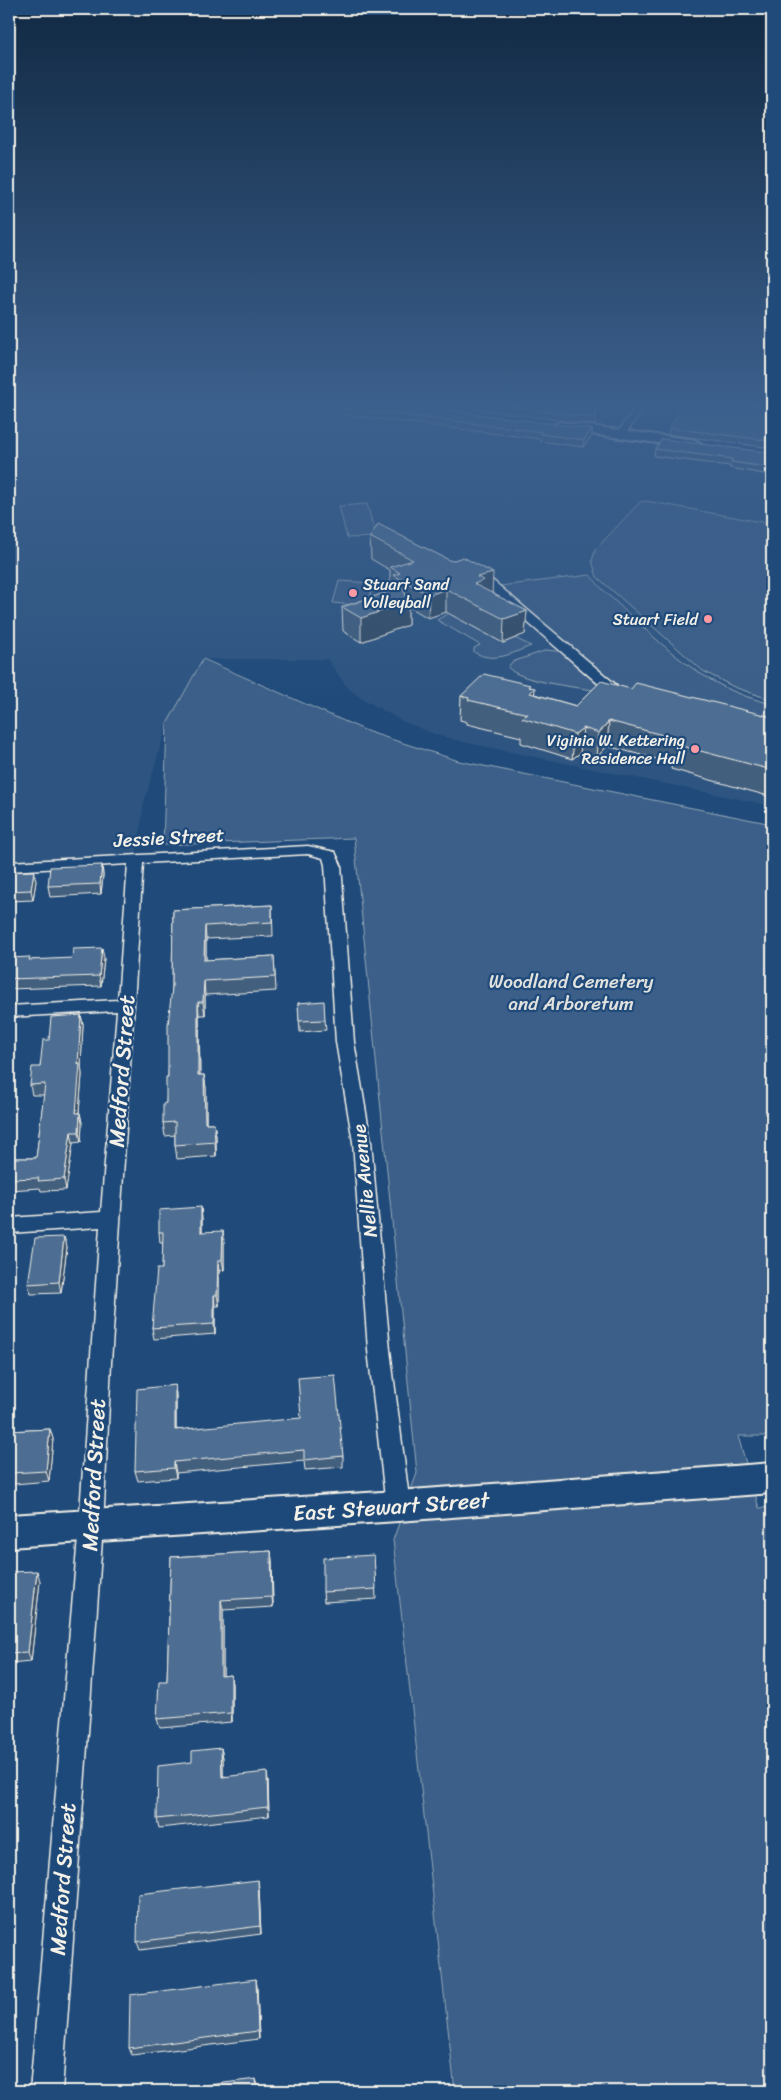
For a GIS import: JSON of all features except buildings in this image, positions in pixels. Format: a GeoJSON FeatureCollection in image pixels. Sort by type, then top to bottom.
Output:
{"type":"FeatureCollection","features":[{"type":"Feature","properties":{"kind":"main road","name":"East Stewart Street"},"geometry":{"type":"LineString","coordinates":[[9,1531],[398,1506],[772,1478]]}},
{"type":"Feature","properties":{"kind":"street"},"geometry":{"type":"LineString","coordinates":[[466,564],[514,603],[616,693],[625,699],[633,701]]}},
{"type":"Feature","properties":{"kind":"street","name":"Jessie Street"},"geometry":{"type":"LineString","coordinates":[[9,866],[308,850],[330,856]]}},
{"type":"Feature","properties":{"kind":"street","name":"Nellie Avenue"},"geometry":{"type":"LineString","coordinates":[[330,856],[334,864],[345,1042],[362,1142],[379,1350],[398,1506]]}},
{"type":"Feature","properties":{"kind":"street","name":"Medford Street"},"geometry":{"type":"LineString","coordinates":[[46,2091],[70,1767],[91,1526],[110,1219],[136,859]]}},
{"type":"Feature","properties":{"kind":"street"},"geometry":{"type":"LineString","coordinates":[[9,1011],[126,1005]]}},
{"type":"Feature","properties":{"kind":"street"},"geometry":{"type":"LineString","coordinates":[[9,1225],[110,1219]]}},
{"type":"Feature","properties":{"kind":"shaded area"},"geometry":{"type":"Polygon","coordinates":[[[9,503],[772,503],[772,806],[463,742],[434,734],[402,721],[359,697],[347,687],[327,659],[203,659],[167,724],[144,803],[136,859],[9,866],[9,503]]]}},
{"type":"Feature","properties":{"kind":"green space","name":"Stuart Field"},"geometry":{"type":"Polygon","coordinates":[[[639,503],[657,503],[772,524],[772,700],[734,687],[703,671],[597,577],[592,561],[595,550],[639,503]]]}},
{"type":"Feature","properties":{"kind":"green space"},"geometry":{"type":"Polygon","coordinates":[[[367,504],[376,537],[347,538],[339,506],[367,504]]]}},
{"type":"Feature","properties":{"kind":"green space"},"geometry":{"type":"Polygon","coordinates":[[[590,575],[603,590],[680,659],[722,686],[772,704],[772,724],[619,688],[500,586],[590,575]]]}},
{"type":"Feature","properties":{"kind":"green space","name":"Stuart Sand Volleyball"},"geometry":{"type":"Polygon","coordinates":[[[339,581],[373,583],[368,606],[333,603],[339,581]]]}},
{"type":"Feature","properties":{"kind":"green space"},"geometry":{"type":"Polygon","coordinates":[[[449,613],[503,643],[515,638],[531,646],[503,656],[489,657],[481,655],[474,652],[474,648],[480,645],[437,620],[449,613]]]}},
{"type":"Feature","properties":{"kind":"green space"},"geometry":{"type":"Polygon","coordinates":[[[547,650],[562,652],[600,685],[593,690],[547,683],[513,672],[508,667],[512,662],[547,650]]]}},
{"type":"Feature","properties":{"kind":"green space","name":"Woodland Cemetery and Arboretum"},"geometry":{"type":"Polygon","coordinates":[[[203,659],[369,732],[459,761],[772,824],[772,1436],[738,1436],[759,1508],[772,1507],[772,2091],[455,2091],[393,1540],[417,1473],[354,838],[163,845],[167,724],[203,659]]]}},
{"type":"Feature","properties":{"kind":"place","name":"Stuart Sand Volleyball"},"geometry":{"type":"Point","coordinates":[353,593]}},
{"type":"Feature","properties":{"kind":"place","name":"Stuart Field"},"geometry":{"type":"Point","coordinates":[708,619]}},
{"type":"Feature","properties":{"kind":"place","name":"Viginia W. Kettering Residence Hall"},"geometry":{"type":"Point","coordinates":[695,749]}}]}
